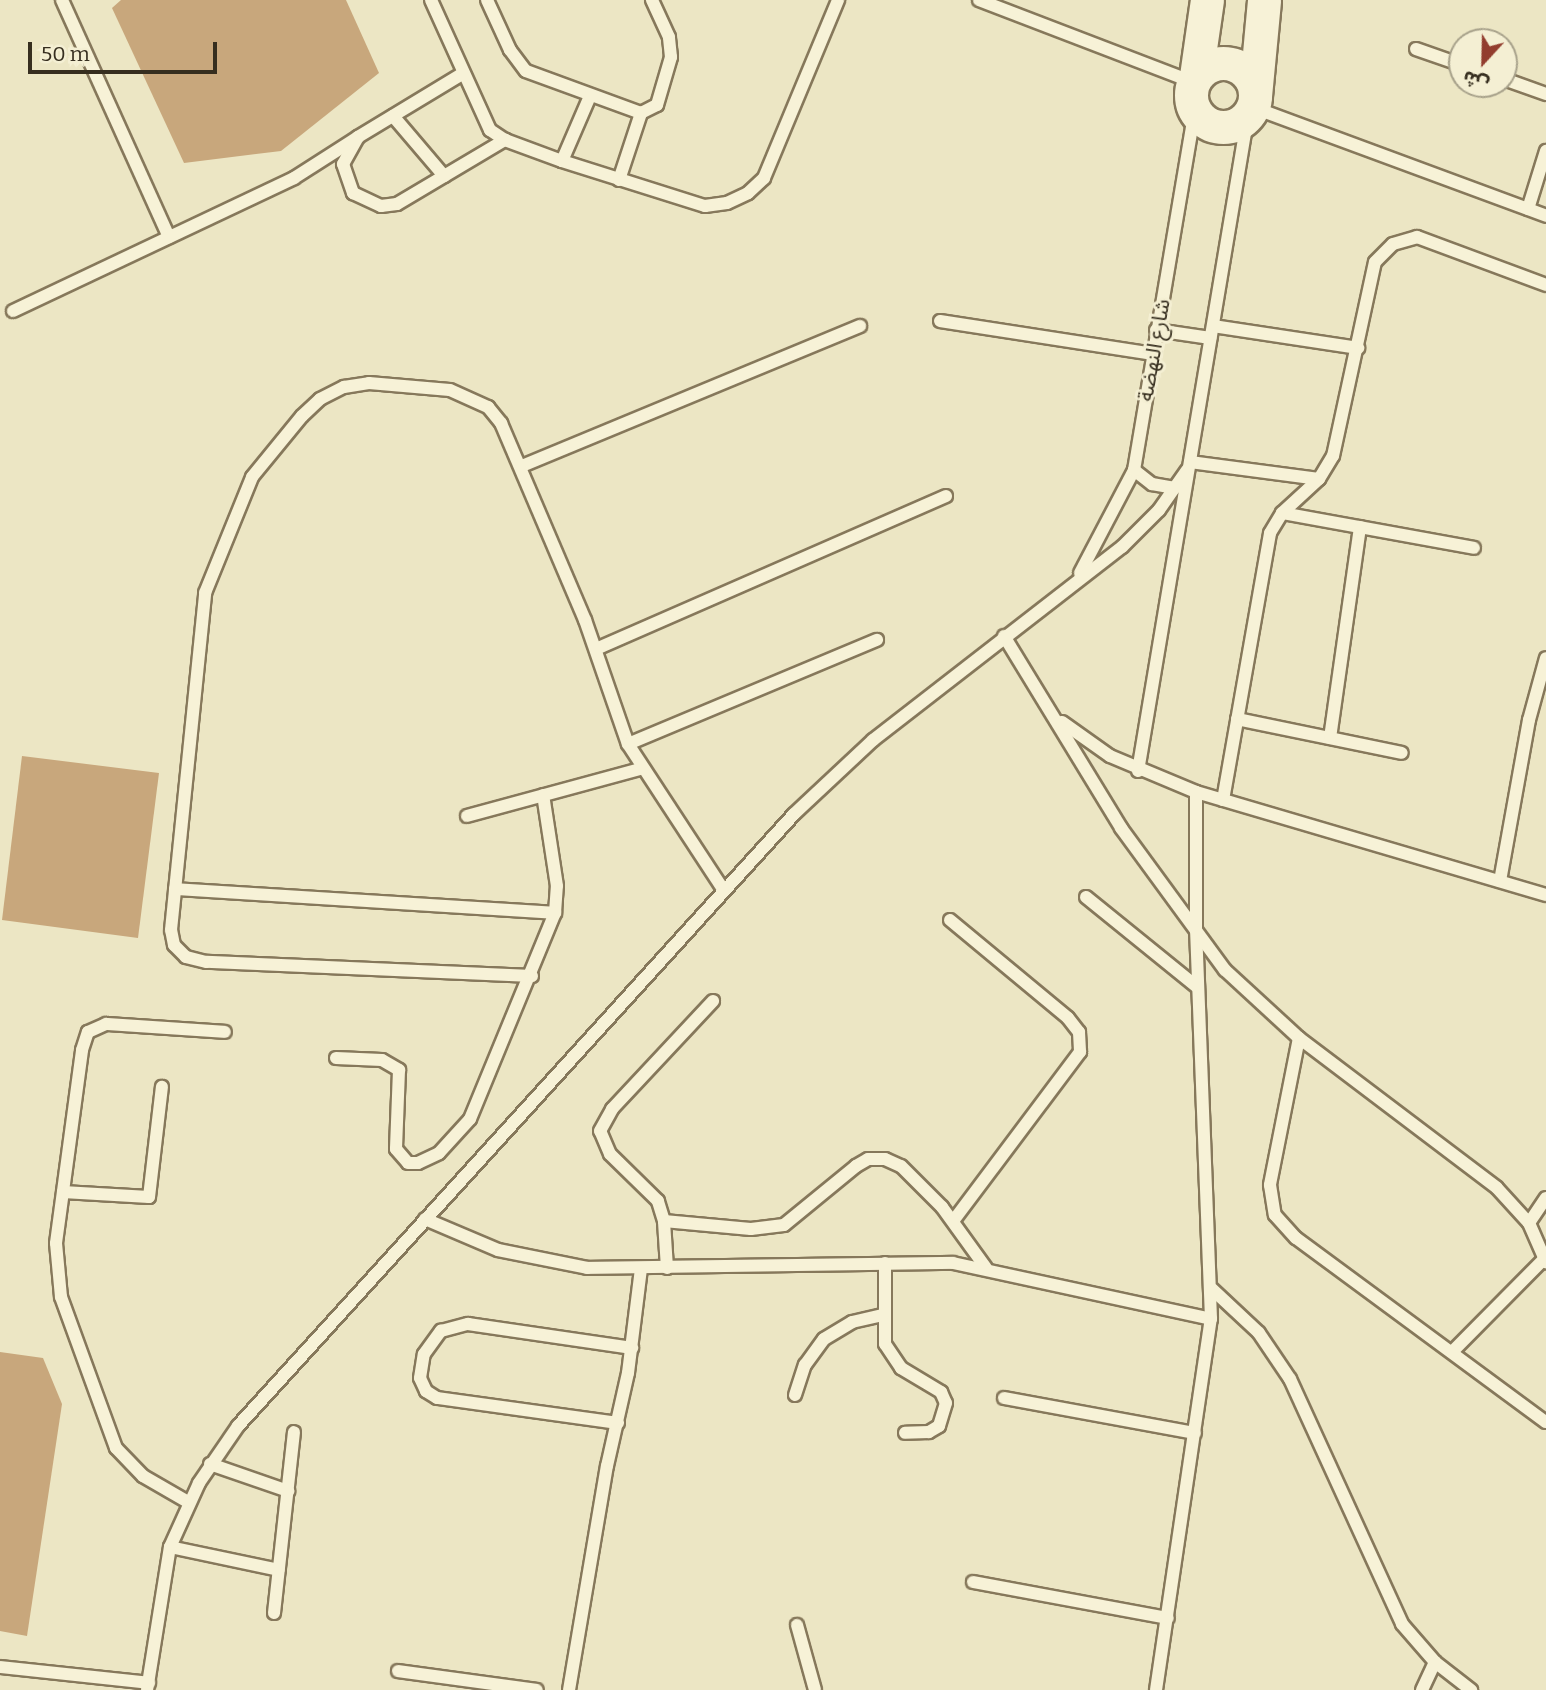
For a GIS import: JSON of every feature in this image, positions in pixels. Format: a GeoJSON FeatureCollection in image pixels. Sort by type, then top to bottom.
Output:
{"type":"FeatureCollection","features":[{"type":"Feature","properties":{"kind":"main road","name":"شارع النهضة"},"geometry":{"type":"LineString","coordinates":[[1195,90],[1207,0]]}},
{"type":"Feature","properties":{"kind":"main road"},"geometry":{"type":"LineString","coordinates":[[1252,106],[1248,74],[1238,67],[1216,63],[1195,90],[1204,121],[1227,127],[1252,106],[1264,0]]}},
{"type":"Feature","properties":{"kind":"lane"},"geometry":{"type":"LineString","coordinates":[[62,0],[169,237]]}},
{"type":"Feature","properties":{"kind":"lane"},"geometry":{"type":"LineString","coordinates":[[430,0],[480,115],[505,140],[618,180],[705,206],[727,203],[748,193],[764,178],[775,158],[838,0]]}},
{"type":"Feature","properties":{"kind":"lane"},"geometry":{"type":"LineString","coordinates":[[487,0],[510,50],[526,71],[640,113],[657,105],[671,57],[669,37],[652,0]]}},
{"type":"Feature","properties":{"kind":"lane"},"geometry":{"type":"LineString","coordinates":[[979,0],[1195,90]]}},
{"type":"Feature","properties":{"kind":"lane"},"geometry":{"type":"LineString","coordinates":[[1416,49],[1448,60]]}},
{"type":"Feature","properties":{"kind":"lane"},"geometry":{"type":"LineString","coordinates":[[13,311],[294,178],[462,74]]}},
{"type":"Feature","properties":{"kind":"lane"},"geometry":{"type":"LineString","coordinates":[[1518,84],[1546,94]]}},
{"type":"Feature","properties":{"kind":"lane","name":"شارع النهضة"},"geometry":{"type":"LineString","coordinates":[[1078,577],[1134,470],[1195,90]]}},
{"type":"Feature","properties":{"kind":"lane"},"geometry":{"type":"LineString","coordinates":[[562,161],[590,96]]}},
{"type":"Feature","properties":{"kind":"lane"},"geometry":{"type":"LineString","coordinates":[[1138,771],[1188,466],[1252,106],[1546,216]]}},
{"type":"Feature","properties":{"kind":"lane"},"geometry":{"type":"LineString","coordinates":[[618,180],[640,113]]}},
{"type":"Feature","properties":{"kind":"lane"},"geometry":{"type":"LineString","coordinates":[[393,116],[444,176]]}},
{"type":"Feature","properties":{"kind":"lane"},"geometry":{"type":"LineString","coordinates":[[358,137],[348,149],[344,172],[353,193],[366,203],[397,204],[505,140]]}},
{"type":"Feature","properties":{"kind":"lane"},"geometry":{"type":"LineString","coordinates":[[1528,209],[1546,151]]}},
{"type":"Feature","properties":{"kind":"lane"},"geometry":{"type":"LineString","coordinates":[[1223,800],[1265,553],[1282,513],[1319,479],[1333,456],[1375,262],[1393,244],[1417,237],[1442,243],[1546,285]]}},
{"type":"Feature","properties":{"kind":"lane"},"geometry":{"type":"LineString","coordinates":[[940,321],[1153,354]]}},
{"type":"Feature","properties":{"kind":"lane"},"geometry":{"type":"LineString","coordinates":[[522,466],[860,326]]}},
{"type":"Feature","properties":{"kind":"lane"},"geometry":{"type":"LineString","coordinates":[[1156,330],[1212,332],[1358,348]]}},
{"type":"Feature","properties":{"kind":"lane"},"geometry":{"type":"LineString","coordinates":[[532,976],[206,962],[186,957],[174,945],[171,930],[205,593],[260,467],[320,399],[344,387],[369,383],[470,396],[500,423],[522,466],[596,649],[628,744],[640,769],[723,889]]}},
{"type":"Feature","properties":{"kind":"lane"},"geometry":{"type":"LineString","coordinates":[[1188,466],[1319,479]]}},
{"type":"Feature","properties":{"kind":"lane"},"geometry":{"type":"LineString","coordinates":[[0,1667],[148,1686],[170,1547],[188,1502],[210,1464],[425,1219],[723,889],[846,764],[1078,577],[1132,538],[1175,488],[1188,466]]}},
{"type":"Feature","properties":{"kind":"lane"},"geometry":{"type":"LineString","coordinates":[[1134,470],[1152,484],[1175,488]]}},
{"type":"Feature","properties":{"kind":"lane"},"geometry":{"type":"LineString","coordinates":[[596,649],[946,496]]}},
{"type":"Feature","properties":{"kind":"lane"},"geometry":{"type":"LineString","coordinates":[[1282,513],[1474,548]]}},
{"type":"Feature","properties":{"kind":"lane"},"geometry":{"type":"LineString","coordinates":[[1330,738],[1360,527]]}},
{"type":"Feature","properties":{"kind":"lane"},"geometry":{"type":"LineString","coordinates":[[1004,636],[1058,719],[1121,828],[1225,970],[1299,1038],[1497,1188],[1529,1223],[1545,1260],[1452,1352]]}},
{"type":"Feature","properties":{"kind":"lane"},"geometry":{"type":"LineString","coordinates":[[628,744],[877,640]]}},
{"type":"Feature","properties":{"kind":"lane"},"geometry":{"type":"LineString","coordinates":[[1500,881],[1529,720],[1546,658]]}},
{"type":"Feature","properties":{"kind":"lane"},"geometry":{"type":"LineString","coordinates":[[1058,719],[1138,771],[1196,792],[1546,895]]}},
{"type":"Feature","properties":{"kind":"lane"},"geometry":{"type":"LineString","coordinates":[[1237,719],[1402,753]]}},
{"type":"Feature","properties":{"kind":"lane"},"geometry":{"type":"LineString","coordinates":[[467,816],[640,769]]}},
{"type":"Feature","properties":{"kind":"lane"},"geometry":{"type":"LineString","coordinates":[[1156,1690],[1211,1319],[1212,1289],[1197,987],[1196,792]]}},
{"type":"Feature","properties":{"kind":"lane"},"geometry":{"type":"LineString","coordinates":[[336,1058],[382,1059],[399,1070],[397,1149],[400,1157],[418,1163],[439,1153],[470,1119],[532,976],[555,913],[558,886],[543,795]]}},
{"type":"Feature","properties":{"kind":"lane"},"geometry":{"type":"LineString","coordinates":[[175,889],[555,913]]}},
{"type":"Feature","properties":{"kind":"lane"},"geometry":{"type":"LineString","coordinates":[[1086,897],[1197,987]]}},
{"type":"Feature","properties":{"kind":"lane"},"geometry":{"type":"LineString","coordinates":[[950,920],[1068,1018],[1079,1032],[1080,1052],[1071,1070],[954,1220]]}},
{"type":"Feature","properties":{"kind":"lane"},"geometry":{"type":"LineString","coordinates":[[667,1268],[664,1222],[652,1192],[610,1154],[600,1131],[612,1109],[713,1001]]}},
{"type":"Feature","properties":{"kind":"lane"},"geometry":{"type":"LineString","coordinates":[[188,1502],[128,1464],[108,1431],[57,1279],[56,1243],[88,1032],[106,1024],[225,1032]]}},
{"type":"Feature","properties":{"kind":"lane"},"geometry":{"type":"LineString","coordinates":[[1299,1038],[1270,1185],[1275,1215],[1296,1238],[1546,1422]]}},
{"type":"Feature","properties":{"kind":"lane"},"geometry":{"type":"LineString","coordinates":[[63,1192],[149,1196],[162,1087]]}},
{"type":"Feature","properties":{"kind":"lane"},"geometry":{"type":"LineString","coordinates":[[664,1222],[751,1229],[783,1225],[869,1159],[901,1166],[954,1220],[986,1268]]}},
{"type":"Feature","properties":{"kind":"lane"},"geometry":{"type":"LineString","coordinates":[[1529,1223],[1546,1198]]}},
{"type":"Feature","properties":{"kind":"lane"},"geometry":{"type":"LineString","coordinates":[[425,1219],[498,1250],[539,1261],[641,1269],[885,1263],[986,1268],[1108,1300],[1211,1319]]}},
{"type":"Feature","properties":{"kind":"lane"},"geometry":{"type":"LineString","coordinates":[[885,1263],[885,1344],[891,1357],[911,1376],[941,1392],[946,1403],[939,1426],[929,1432],[905,1433]]}},
{"type":"Feature","properties":{"kind":"lane"},"geometry":{"type":"LineString","coordinates":[[569,1690],[632,1348],[641,1269]]}},
{"type":"Feature","properties":{"kind":"lane"},"geometry":{"type":"LineString","coordinates":[[1212,1289],[1259,1333],[1277,1357],[1388,1602],[1435,1662],[1471,1690]]}},
{"type":"Feature","properties":{"kind":"lane"},"geometry":{"type":"LineString","coordinates":[[795,1395],[805,1364],[824,1339],[852,1322],[883,1315]]}},
{"type":"Feature","properties":{"kind":"lane"},"geometry":{"type":"LineString","coordinates":[[618,1423],[437,1398],[426,1391],[421,1378],[424,1354],[441,1331],[468,1324],[632,1348]]}},
{"type":"Feature","properties":{"kind":"lane"},"geometry":{"type":"LineString","coordinates":[[1004,1398],[1195,1433]]}},
{"type":"Feature","properties":{"kind":"lane"},"geometry":{"type":"LineString","coordinates":[[274,1613],[294,1432]]}},
{"type":"Feature","properties":{"kind":"lane"},"geometry":{"type":"LineString","coordinates":[[210,1464],[288,1491]]}},
{"type":"Feature","properties":{"kind":"lane"},"geometry":{"type":"LineString","coordinates":[[170,1547],[279,1570]]}},
{"type":"Feature","properties":{"kind":"lane"},"geometry":{"type":"LineString","coordinates":[[974,1583],[1168,1618]]}},
{"type":"Feature","properties":{"kind":"lane"},"geometry":{"type":"LineString","coordinates":[[797,1625],[815,1690]]}},
{"type":"Feature","properties":{"kind":"lane"},"geometry":{"type":"LineString","coordinates":[[1422,1690],[1435,1662]]}},
{"type":"Feature","properties":{"kind":"lane"},"geometry":{"type":"LineString","coordinates":[[398,1671],[537,1690]]}},
{"type":"Feature","properties":{"kind":"building"},"geometry":{"type":"Polygon","coordinates":[[[121,0],[346,0],[379,73],[281,151],[184,163],[112,8],[121,0]]]}},
{"type":"Feature","properties":{"kind":"building"},"geometry":{"type":"Polygon","coordinates":[[[22,756],[159,773],[138,938],[2,920],[22,756]]]}},
{"type":"Feature","properties":{"kind":"building"},"geometry":{"type":"Polygon","coordinates":[[[0,1352],[43,1358],[62,1404],[27,1636],[0,1631],[0,1352]]]}}]}
